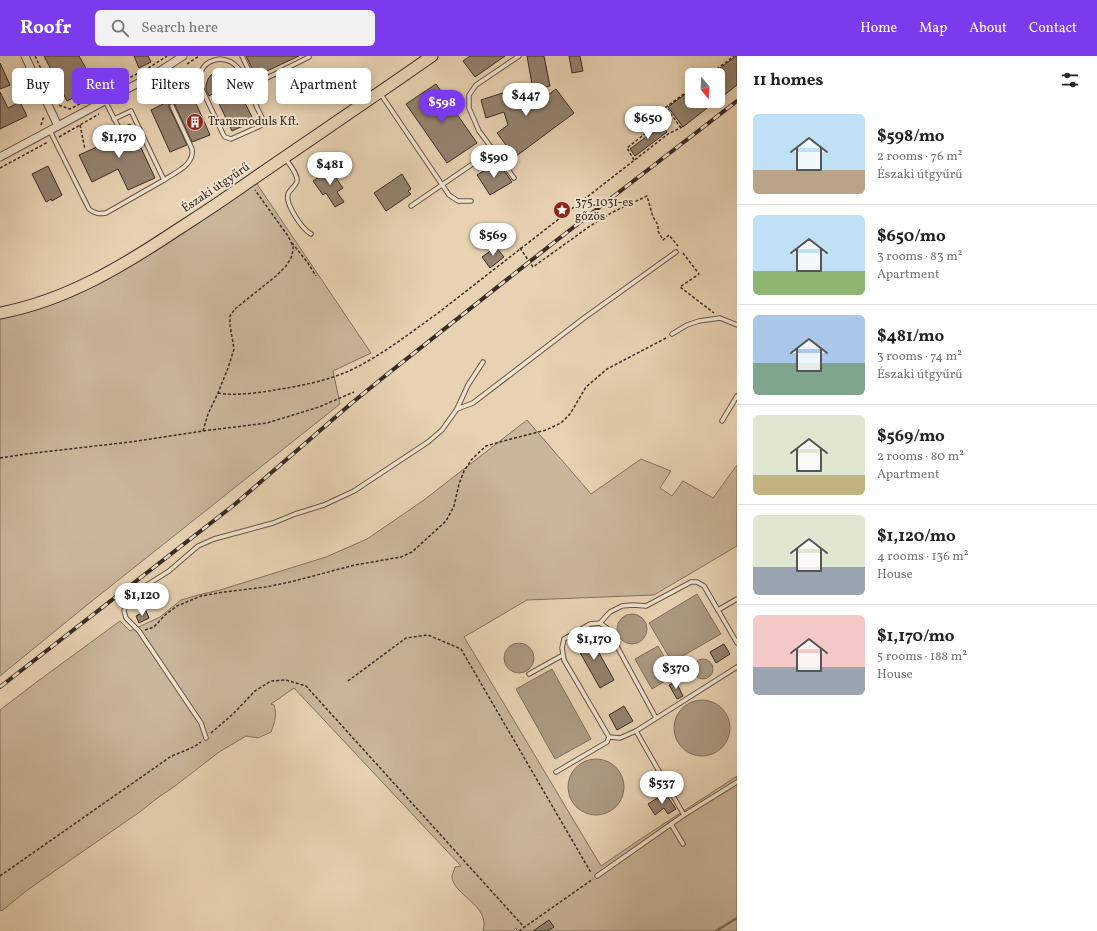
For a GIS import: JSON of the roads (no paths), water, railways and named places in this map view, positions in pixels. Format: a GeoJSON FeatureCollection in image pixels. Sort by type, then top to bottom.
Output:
{"type":"FeatureCollection","features":[{"type":"Feature","properties":{"kind":"main road","name":"Északi útgyűrű"},"geometry":{"type":"LineString","coordinates":[[0,313],[38,303],[75,289],[114,269],[160,241],[285,158],[432,56]]}},
{"type":"Feature","properties":{"kind":"street"},"geometry":{"type":"LineString","coordinates":[[25,56],[58,126]]}},
{"type":"Feature","properties":{"kind":"street"},"geometry":{"type":"LineString","coordinates":[[165,68],[183,56]]}},
{"type":"Feature","properties":{"kind":"street"},"geometry":{"type":"LineString","coordinates":[[0,157],[99,104]]}},
{"type":"Feature","properties":{"kind":"lane"},"geometry":{"type":"LineString","coordinates":[[209,56],[211,60]]}},
{"type":"Feature","properties":{"kind":"lane"},"geometry":{"type":"LineString","coordinates":[[242,56],[253,79],[256,82],[259,82],[309,57]]}},
{"type":"Feature","properties":{"kind":"lane"},"geometry":{"type":"LineString","coordinates":[[514,178],[479,131],[469,108],[469,96],[476,85],[519,56]]}},
{"type":"Feature","properties":{"kind":"lane"},"geometry":{"type":"LineString","coordinates":[[211,60],[228,60],[234,63],[239,69],[262,118],[260,126],[235,138],[231,139],[225,137],[201,87],[201,72],[204,65],[211,60]]}},
{"type":"Feature","properties":{"kind":"lane"},"geometry":{"type":"LineString","coordinates":[[380,92],[449,195],[458,201],[471,200]]}},
{"type":"Feature","properties":{"kind":"lane"},"geometry":{"type":"LineString","coordinates":[[106,104],[118,126]]}},
{"type":"Feature","properties":{"kind":"lane"},"geometry":{"type":"LineString","coordinates":[[50,131],[90,209],[94,214],[106,213],[164,180],[187,164],[192,157],[192,149],[172,106]]}},
{"type":"Feature","properties":{"kind":"lane"},"geometry":{"type":"LineString","coordinates":[[114,119],[131,111],[164,180]]}},
{"type":"Feature","properties":{"kind":"lane"},"geometry":{"type":"LineString","coordinates":[[411,206],[493,150]]}},
{"type":"Feature","properties":{"kind":"lane"},"geometry":{"type":"LineString","coordinates":[[285,158],[297,180],[288,195],[288,202],[293,213],[306,232],[311,234]]}},
{"type":"Feature","properties":{"kind":"lane"},"geometry":{"type":"LineString","coordinates":[[457,409],[473,403],[584,318],[676,252]]}},
{"type":"Feature","properties":{"kind":"lane"},"geometry":{"type":"LineString","coordinates":[[672,334],[687,325],[699,321],[720,318],[737,325]]}},
{"type":"Feature","properties":{"kind":"lane"},"geometry":{"type":"LineString","coordinates":[[206,738],[201,723],[139,631],[126,618],[124,611],[128,597],[169,570],[198,546],[214,538],[273,523],[324,505],[354,491],[428,442],[442,430],[457,409],[468,385],[483,362]]}},
{"type":"Feature","properties":{"kind":"lane"},"geometry":{"type":"LineString","coordinates":[[722,421],[737,396]]}},
{"type":"Feature","properties":{"kind":"lane"},"geometry":{"type":"LineString","coordinates":[[600,623],[610,612],[622,606],[646,606],[691,582],[697,582],[704,586],[737,643]]}},
{"type":"Feature","properties":{"kind":"lane"},"geometry":{"type":"LineString","coordinates":[[718,610],[737,599]]}},
{"type":"Feature","properties":{"kind":"lane"},"geometry":{"type":"LineString","coordinates":[[609,737],[564,660],[563,655],[562,648],[564,639],[590,624],[600,623],[607,628],[656,718]]}},
{"type":"Feature","properties":{"kind":"lane"},"geometry":{"type":"LineString","coordinates":[[529,674],[563,655]]}},
{"type":"Feature","properties":{"kind":"lane"},"geometry":{"type":"LineString","coordinates":[[609,737],[620,738],[636,731],[737,667]]}},
{"type":"Feature","properties":{"kind":"lane"},"geometry":{"type":"LineString","coordinates":[[636,731],[684,815]]}},
{"type":"Feature","properties":{"kind":"lane"},"geometry":{"type":"LineString","coordinates":[[556,772],[606,742],[609,737]]}},
{"type":"Feature","properties":{"kind":"lane"},"geometry":{"type":"LineString","coordinates":[[597,876],[684,815],[737,782]]}},
{"type":"Feature","properties":{"kind":"lane"},"geometry":{"type":"LineString","coordinates":[[671,824],[683,844]]}},
{"type":"Feature","properties":{"kind":"waterway"},"geometry":{"type":"LineString","coordinates":[[716,931],[737,918]]}},
{"type":"Feature","properties":{"kind":"railway"},"geometry":{"type":"LineString","coordinates":[[0,687],[234,505],[385,376],[557,240],[737,101]]}},
{"type":"Feature","properties":{"kind":"place","name":"Transmoduls Kft."},"geometry":{"type":"Point","coordinates":[195,122]}},
{"type":"Feature","properties":{"kind":"place","name":"375.1031-es gőzös"},"geometry":{"type":"Point","coordinates":[562,210]}}]}
